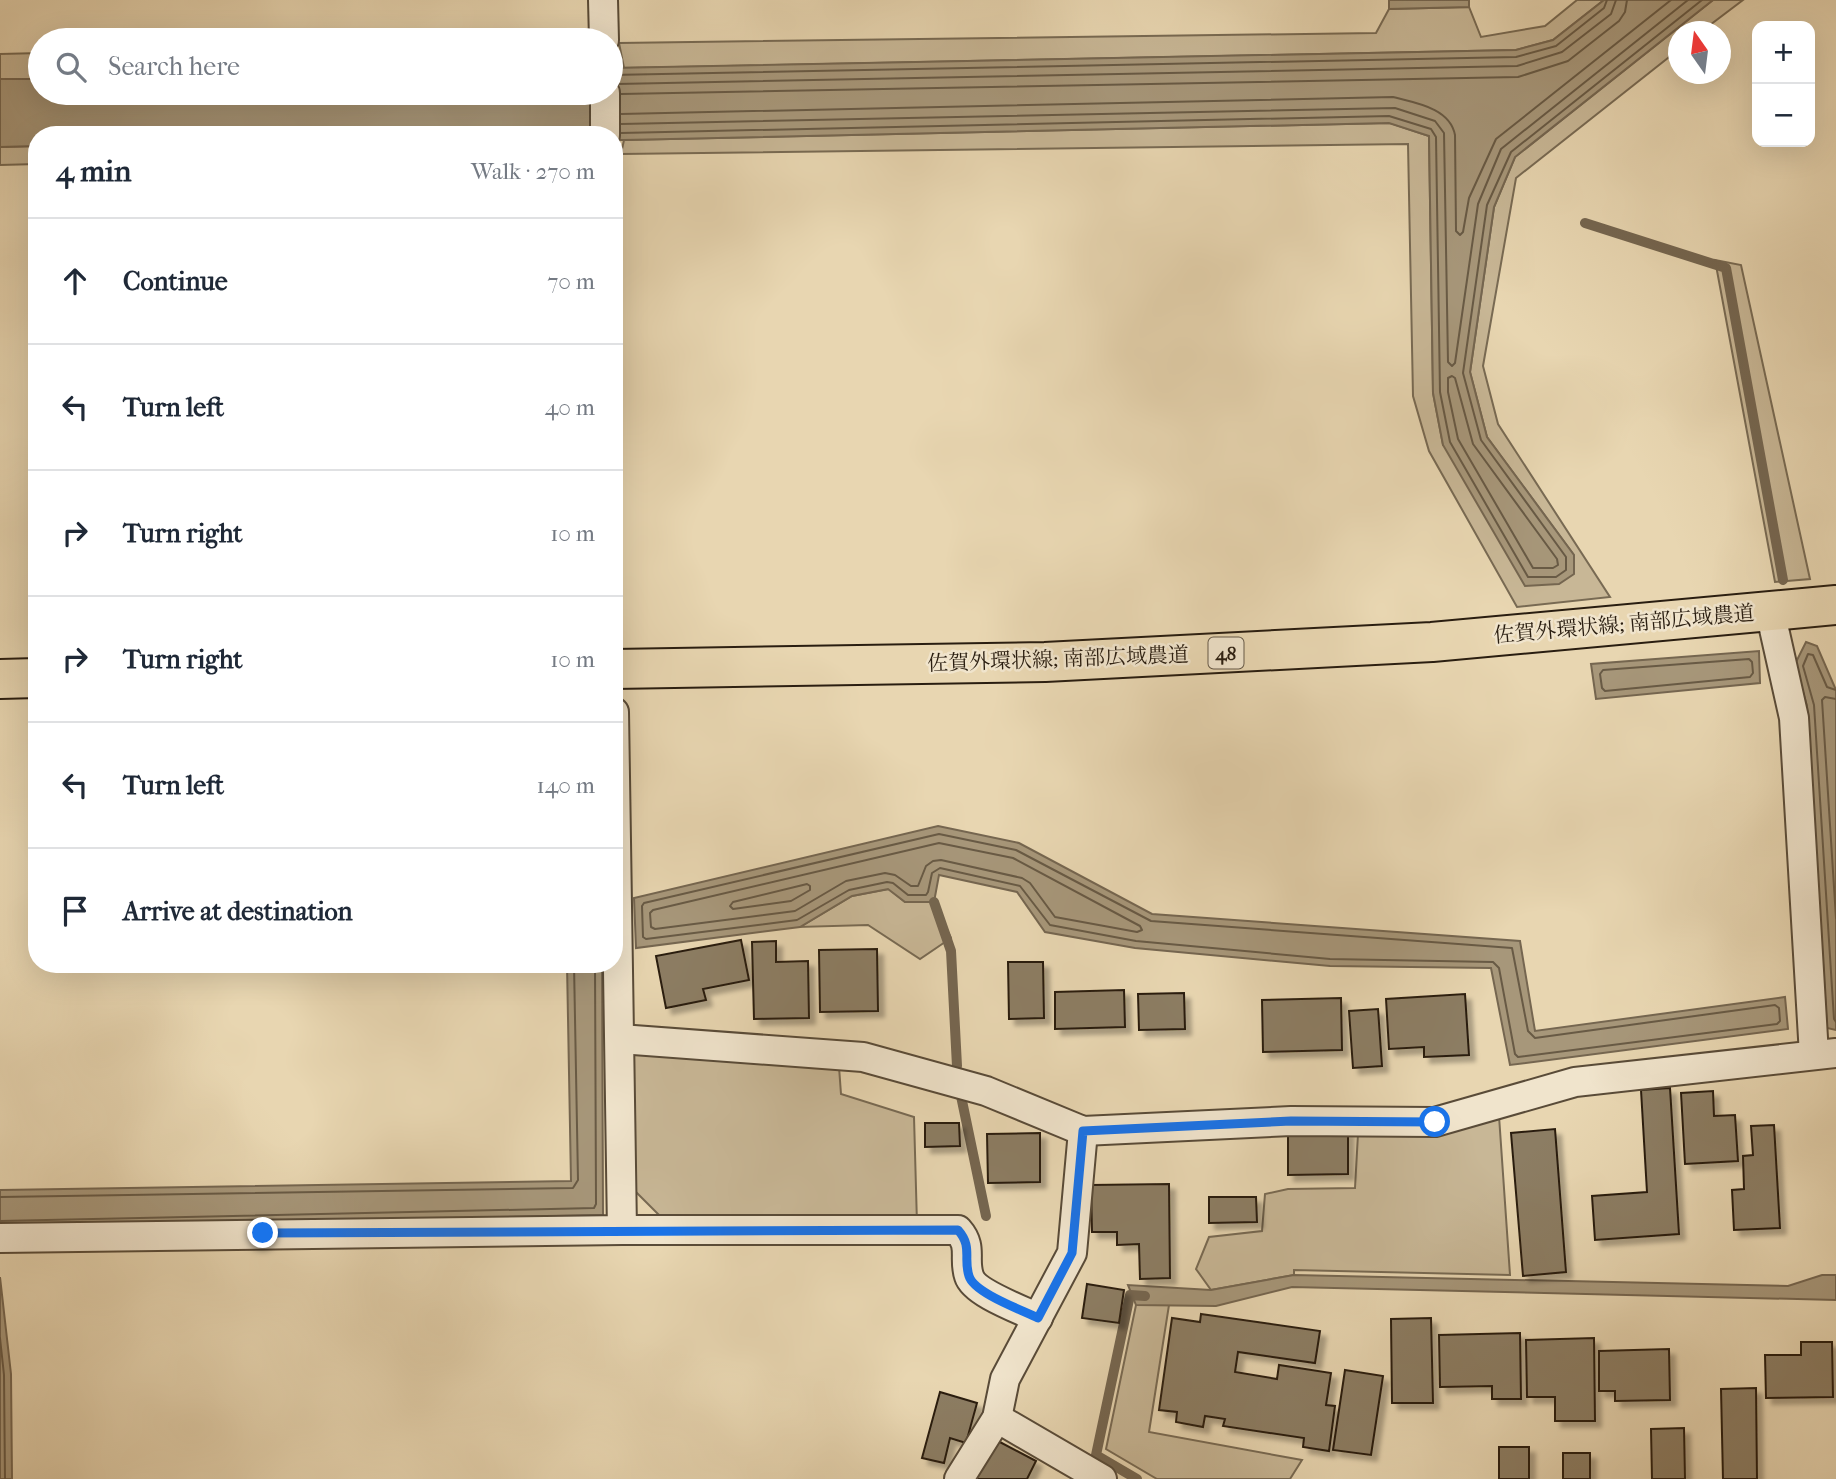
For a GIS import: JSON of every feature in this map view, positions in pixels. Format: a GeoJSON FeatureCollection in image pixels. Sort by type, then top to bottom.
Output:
{"type":"FeatureCollection","features":[{"type":"Feature","properties":{"kind":"main road","name":"佐賀外環状線; 南部広域農道"},"geometry":{"type":"LineString","coordinates":[[623,669],[1045,662],[1432,642],[1836,605]]}},
{"type":"Feature","properties":{"kind":"main road"},"geometry":{"type":"LineString","coordinates":[[0,679],[28,678]]}},
{"type":"Feature","properties":{"kind":"street"},"geometry":{"type":"LineString","coordinates":[[603,0],[604,28]]}},
{"type":"Feature","properties":{"kind":"street"},"geometry":{"type":"LineString","coordinates":[[605,105],[605,126]]}},
{"type":"Feature","properties":{"kind":"street"},"geometry":{"type":"LineString","coordinates":[[620,1039],[863,1057],[986,1090],[1083,1131],[1291,1121],[1435,1122],[1575,1082],[1825,1054],[1794,718],[1770,611]]}},
{"type":"Feature","properties":{"kind":"street"},"geometry":{"type":"LineString","coordinates":[[619,973],[622,1230]]}},
{"type":"Feature","properties":{"kind":"street"},"geometry":{"type":"LineString","coordinates":[[959,1479],[997,1418],[1005,1379],[1072,1253],[1083,1131]]}},
{"type":"Feature","properties":{"kind":"street"},"geometry":{"type":"LineString","coordinates":[[0,1238],[622,1230],[958,1230],[966,1240],[969,1276],[975,1288],[1038,1318]]}},
{"type":"Feature","properties":{"kind":"street"},"geometry":{"type":"LineString","coordinates":[[997,1418],[1102,1479]]}},
{"type":"Feature","properties":{"kind":"shaded area"},"geometry":{"type":"Polygon","coordinates":[[[1577,0],[1604,0],[1553,40],[1516,50],[624,68],[623,63],[623,43],[1376,33],[1389,9],[1469,7],[1481,37],[1545,26],[1577,0]]]}},
{"type":"Feature","properties":{"kind":"shaded area"},"geometry":{"type":"Polygon","coordinates":[[[1713,0],[1743,0],[1715,21],[1687,21],[1713,0]]]}},
{"type":"Feature","properties":{"kind":"shaded area"},"geometry":{"type":"Polygon","coordinates":[[[1668,36],[1668,58],[1516,178],[1483,366],[1498,424],[1610,597],[1517,607],[1429,451],[1413,396],[1408,144],[623,154],[623,145],[624,140],[1390,123],[1429,136],[1433,393],[1443,445],[1574,555],[1487,437],[1470,372],[1494,207],[1515,157],[1668,36]]]}},
{"type":"Feature","properties":{"kind":"shaded area"},"geometry":{"type":"Polygon","coordinates":[[[28,53],[28,79],[0,79],[0,54],[28,53]]]}},
{"type":"Feature","properties":{"kind":"shaded area"},"geometry":{"type":"Polygon","coordinates":[[[28,146],[28,164],[0,165],[0,147],[28,146]]]}},
{"type":"Feature","properties":{"kind":"shaded area"},"geometry":{"type":"Polygon","coordinates":[[[1715,260],[1741,265],[1810,579],[1775,582],[1715,260]]]}},
{"type":"Feature","properties":{"kind":"shaded area"},"geometry":{"type":"Polygon","coordinates":[[[889,889],[905,902],[934,902],[951,938],[920,959],[868,925],[800,927],[852,896],[889,889]]]}},
{"type":"Feature","properties":{"kind":"shaded area"},"geometry":{"type":"Polygon","coordinates":[[[631,1050],[839,1067],[841,1094],[914,1117],[917,1224],[664,1220],[633,1189],[631,1050]]]}},
{"type":"Feature","properties":{"kind":"shaded area"},"geometry":{"type":"Polygon","coordinates":[[[1499,1116],[1510,1275],[1294,1270],[1294,1275],[1211,1290],[1196,1269],[1209,1237],[1262,1231],[1265,1194],[1288,1189],[1355,1188],[1358,1134],[1499,1116]]]}},
{"type":"Feature","properties":{"kind":"shaded area"},"geometry":{"type":"Polygon","coordinates":[[[1136,1305],[1169,1305],[1149,1432],[1302,1460],[1290,1479],[1157,1479],[1106,1449],[1136,1305]]]}},
{"type":"Feature","properties":{"kind":"water"},"geometry":{"type":"Polygon","coordinates":[[[1389,0],[1469,0],[1469,7],[1389,9],[1389,0]]]}},
{"type":"Feature","properties":{"kind":"water"},"geometry":{"type":"Polygon","coordinates":[[[1604,0],[1713,0],[1687,21],[1668,21],[1668,36],[1515,157],[1494,207],[1470,372],[1487,437],[1574,555],[1574,574],[1559,584],[1525,586],[1443,445],[1433,393],[1429,136],[1389,123],[624,140],[623,126],[28,126],[28,146],[0,147],[0,79],[28,79],[28,105],[623,105],[623,68],[1516,50],[1553,40],[1604,0]]]}},
{"type":"Feature","properties":{"kind":"water"},"geometry":{"type":"Polygon","coordinates":[[[1806,642],[1817,646],[1836,690],[1836,1030],[1827,1028],[1807,706],[1795,664],[1806,642]]]}},
{"type":"Feature","properties":{"kind":"water"},"geometry":{"type":"Polygon","coordinates":[[[1759,651],[1760,683],[1596,699],[1591,664],[1759,651]]]}},
{"type":"Feature","properties":{"kind":"water"},"geometry":{"type":"Polygon","coordinates":[[[938,826],[1019,843],[1152,914],[1520,941],[1535,1031],[1785,997],[1788,1029],[1510,1065],[1491,968],[1330,966],[1135,948],[1045,932],[1017,892],[939,875],[934,902],[905,902],[888,889],[852,896],[800,927],[636,948],[634,898],[938,826]]]}},
{"type":"Feature","properties":{"kind":"water"},"geometry":{"type":"Polygon","coordinates":[[[567,973],[602,973],[603,1215],[0,1228],[0,1190],[571,1181],[567,973]]]}},
{"type":"Feature","properties":{"kind":"water"},"geometry":{"type":"Polygon","coordinates":[[[1294,1275],[1788,1286],[1822,1275],[1836,1275],[1836,1300],[1292,1287],[1216,1306],[1136,1305],[1128,1285],[1211,1290],[1294,1275]]]}},
{"type":"Feature","properties":{"kind":"water"},"geometry":{"type":"Polygon","coordinates":[[[0,1277],[11,1374],[12,1479],[0,1479],[0,1277]]]}},
{"type":"Feature","properties":{"kind":"building"},"geometry":{"type":"Polygon","coordinates":[[[741,940],[749,980],[703,989],[706,1000],[666,1008],[656,956],[741,940]]]}},
{"type":"Feature","properties":{"kind":"building"},"geometry":{"type":"Polygon","coordinates":[[[776,941],[776,962],[808,961],[809,1018],[754,1019],[752,942],[776,941]]]}},
{"type":"Feature","properties":{"kind":"building"},"geometry":{"type":"Polygon","coordinates":[[[877,949],[878,1011],[820,1012],[819,950],[877,949]]]}},
{"type":"Feature","properties":{"kind":"building"},"geometry":{"type":"Polygon","coordinates":[[[1008,962],[1043,962],[1044,1018],[1009,1019],[1008,962]]]}},
{"type":"Feature","properties":{"kind":"building"},"geometry":{"type":"Polygon","coordinates":[[[1124,990],[1125,1027],[1055,1029],[1055,992],[1124,990]]]}},
{"type":"Feature","properties":{"kind":"building"},"geometry":{"type":"Polygon","coordinates":[[[1184,993],[1185,1029],[1139,1030],[1138,994],[1184,993]]]}},
{"type":"Feature","properties":{"kind":"building"},"geometry":{"type":"Polygon","coordinates":[[[1465,994],[1469,1055],[1424,1057],[1424,1047],[1389,1049],[1386,999],[1465,994]]]}},
{"type":"Feature","properties":{"kind":"building"},"geometry":{"type":"Polygon","coordinates":[[[1341,998],[1342,1050],[1263,1052],[1262,1000],[1341,998]]]}},
{"type":"Feature","properties":{"kind":"building"},"geometry":{"type":"Polygon","coordinates":[[[1378,1009],[1382,1066],[1353,1068],[1349,1011],[1378,1009]]]}},
{"type":"Feature","properties":{"kind":"building"},"geometry":{"type":"Polygon","coordinates":[[[1670,1088],[1679,1234],[1595,1240],[1592,1196],[1647,1192],[1641,1090],[1670,1088]]]}},
{"type":"Feature","properties":{"kind":"building"},"geometry":{"type":"Polygon","coordinates":[[[1713,1091],[1714,1116],[1735,1115],[1738,1161],[1685,1164],[1681,1093],[1713,1091]]]}},
{"type":"Feature","properties":{"kind":"building"},"geometry":{"type":"Polygon","coordinates":[[[925,1123],[959,1123],[960,1146],[925,1147],[925,1123]]]}},
{"type":"Feature","properties":{"kind":"building"},"geometry":{"type":"Polygon","coordinates":[[[1774,1125],[1780,1228],[1734,1230],[1732,1190],[1744,1189],[1743,1156],[1753,1155],[1751,1126],[1774,1125]]]}},
{"type":"Feature","properties":{"kind":"building"},"geometry":{"type":"Polygon","coordinates":[[[1555,1129],[1566,1272],[1523,1276],[1511,1133],[1555,1129]]]}},
{"type":"Feature","properties":{"kind":"building"},"geometry":{"type":"Polygon","coordinates":[[[1348,1130],[1348,1174],[1288,1175],[1288,1131],[1348,1130]]]}},
{"type":"Feature","properties":{"kind":"building"},"geometry":{"type":"Polygon","coordinates":[[[1040,1133],[1040,1182],[988,1183],[987,1134],[1040,1133]]]}},
{"type":"Feature","properties":{"kind":"building"},"geometry":{"type":"Polygon","coordinates":[[[1169,1184],[1170,1278],[1140,1279],[1139,1244],[1117,1245],[1117,1232],[1092,1232],[1091,1185],[1169,1184]]]}},
{"type":"Feature","properties":{"kind":"building"},"geometry":{"type":"Polygon","coordinates":[[[1209,1197],[1256,1197],[1257,1222],[1209,1223],[1209,1197]]]}},
{"type":"Feature","properties":{"kind":"building"},"geometry":{"type":"Polygon","coordinates":[[[1087,1284],[1124,1290],[1119,1323],[1082,1318],[1087,1284]]]}},
{"type":"Feature","properties":{"kind":"building"},"geometry":{"type":"Polygon","coordinates":[[[1201,1314],[1320,1331],[1315,1363],[1238,1352],[1235,1372],[1277,1379],[1279,1365],[1331,1373],[1326,1405],[1335,1406],[1329,1451],[1303,1447],[1304,1438],[1223,1426],[1225,1419],[1205,1416],[1203,1427],[1176,1422],[1177,1412],[1159,1410],[1172,1318],[1200,1322],[1201,1314]]]}},
{"type":"Feature","properties":{"kind":"building"},"geometry":{"type":"Polygon","coordinates":[[[1431,1318],[1433,1403],[1392,1403],[1391,1319],[1431,1318]]]}},
{"type":"Feature","properties":{"kind":"building"},"geometry":{"type":"Polygon","coordinates":[[[1520,1333],[1521,1399],[1492,1399],[1492,1386],[1440,1387],[1439,1335],[1520,1333]]]}},
{"type":"Feature","properties":{"kind":"building"},"geometry":{"type":"Polygon","coordinates":[[[1594,1338],[1595,1421],[1555,1421],[1555,1397],[1527,1397],[1526,1340],[1594,1338]]]}},
{"type":"Feature","properties":{"kind":"building"},"geometry":{"type":"Polygon","coordinates":[[[1801,1342],[1832,1342],[1833,1397],[1766,1398],[1765,1355],[1801,1355],[1801,1342]]]}},
{"type":"Feature","properties":{"kind":"building"},"geometry":{"type":"Polygon","coordinates":[[[1669,1349],[1670,1400],[1615,1401],[1615,1391],[1599,1391],[1599,1351],[1669,1349]]]}},
{"type":"Feature","properties":{"kind":"building"},"geometry":{"type":"Polygon","coordinates":[[[1345,1370],[1383,1376],[1371,1455],[1333,1450],[1345,1370]]]}},
{"type":"Feature","properties":{"kind":"building"},"geometry":{"type":"Polygon","coordinates":[[[1756,1388],[1757,1479],[1723,1479],[1721,1389],[1756,1388]]]}},
{"type":"Feature","properties":{"kind":"building"},"geometry":{"type":"Polygon","coordinates":[[[940,1392],[977,1403],[966,1443],[950,1438],[944,1463],[922,1458],[940,1392]]]}},
{"type":"Feature","properties":{"kind":"building"},"geometry":{"type":"Polygon","coordinates":[[[1684,1428],[1685,1479],[1652,1479],[1651,1429],[1684,1428]]]}},
{"type":"Feature","properties":{"kind":"building"},"geometry":{"type":"Polygon","coordinates":[[[996,1440],[1036,1461],[1027,1479],[975,1479],[996,1440]]]}},
{"type":"Feature","properties":{"kind":"building"},"geometry":{"type":"Polygon","coordinates":[[[1499,1447],[1529,1447],[1529,1479],[1499,1479],[1499,1447]]]}},
{"type":"Feature","properties":{"kind":"building"},"geometry":{"type":"Polygon","coordinates":[[[1563,1453],[1590,1453],[1590,1479],[1563,1479],[1563,1453]]]}},
{"type":"Feature","properties":{"kind":"waterway"},"geometry":{"type":"LineString","coordinates":[[1585,223],[1726,268],[1783,580]]}},
{"type":"Feature","properties":{"kind":"waterway"},"geometry":{"type":"LineString","coordinates":[[934,902],[951,951],[957,1066]]}},
{"type":"Feature","properties":{"kind":"waterway"},"geometry":{"type":"LineString","coordinates":[[961,1096],[986,1216]]}},
{"type":"Feature","properties":{"kind":"waterway"},"geometry":{"type":"LineString","coordinates":[[1137,1479],[1096,1455],[1130,1295],[1145,1296]]}},
{"type":"Feature","properties":{"kind":"route"},"geometry":{"type":"LineString","coordinates":[[263,1233],[958,1230],[966,1240],[969,1276],[975,1288],[1038,1318],[1072,1253],[1083,1131],[1291,1121],[1435,1122]]}}]}
